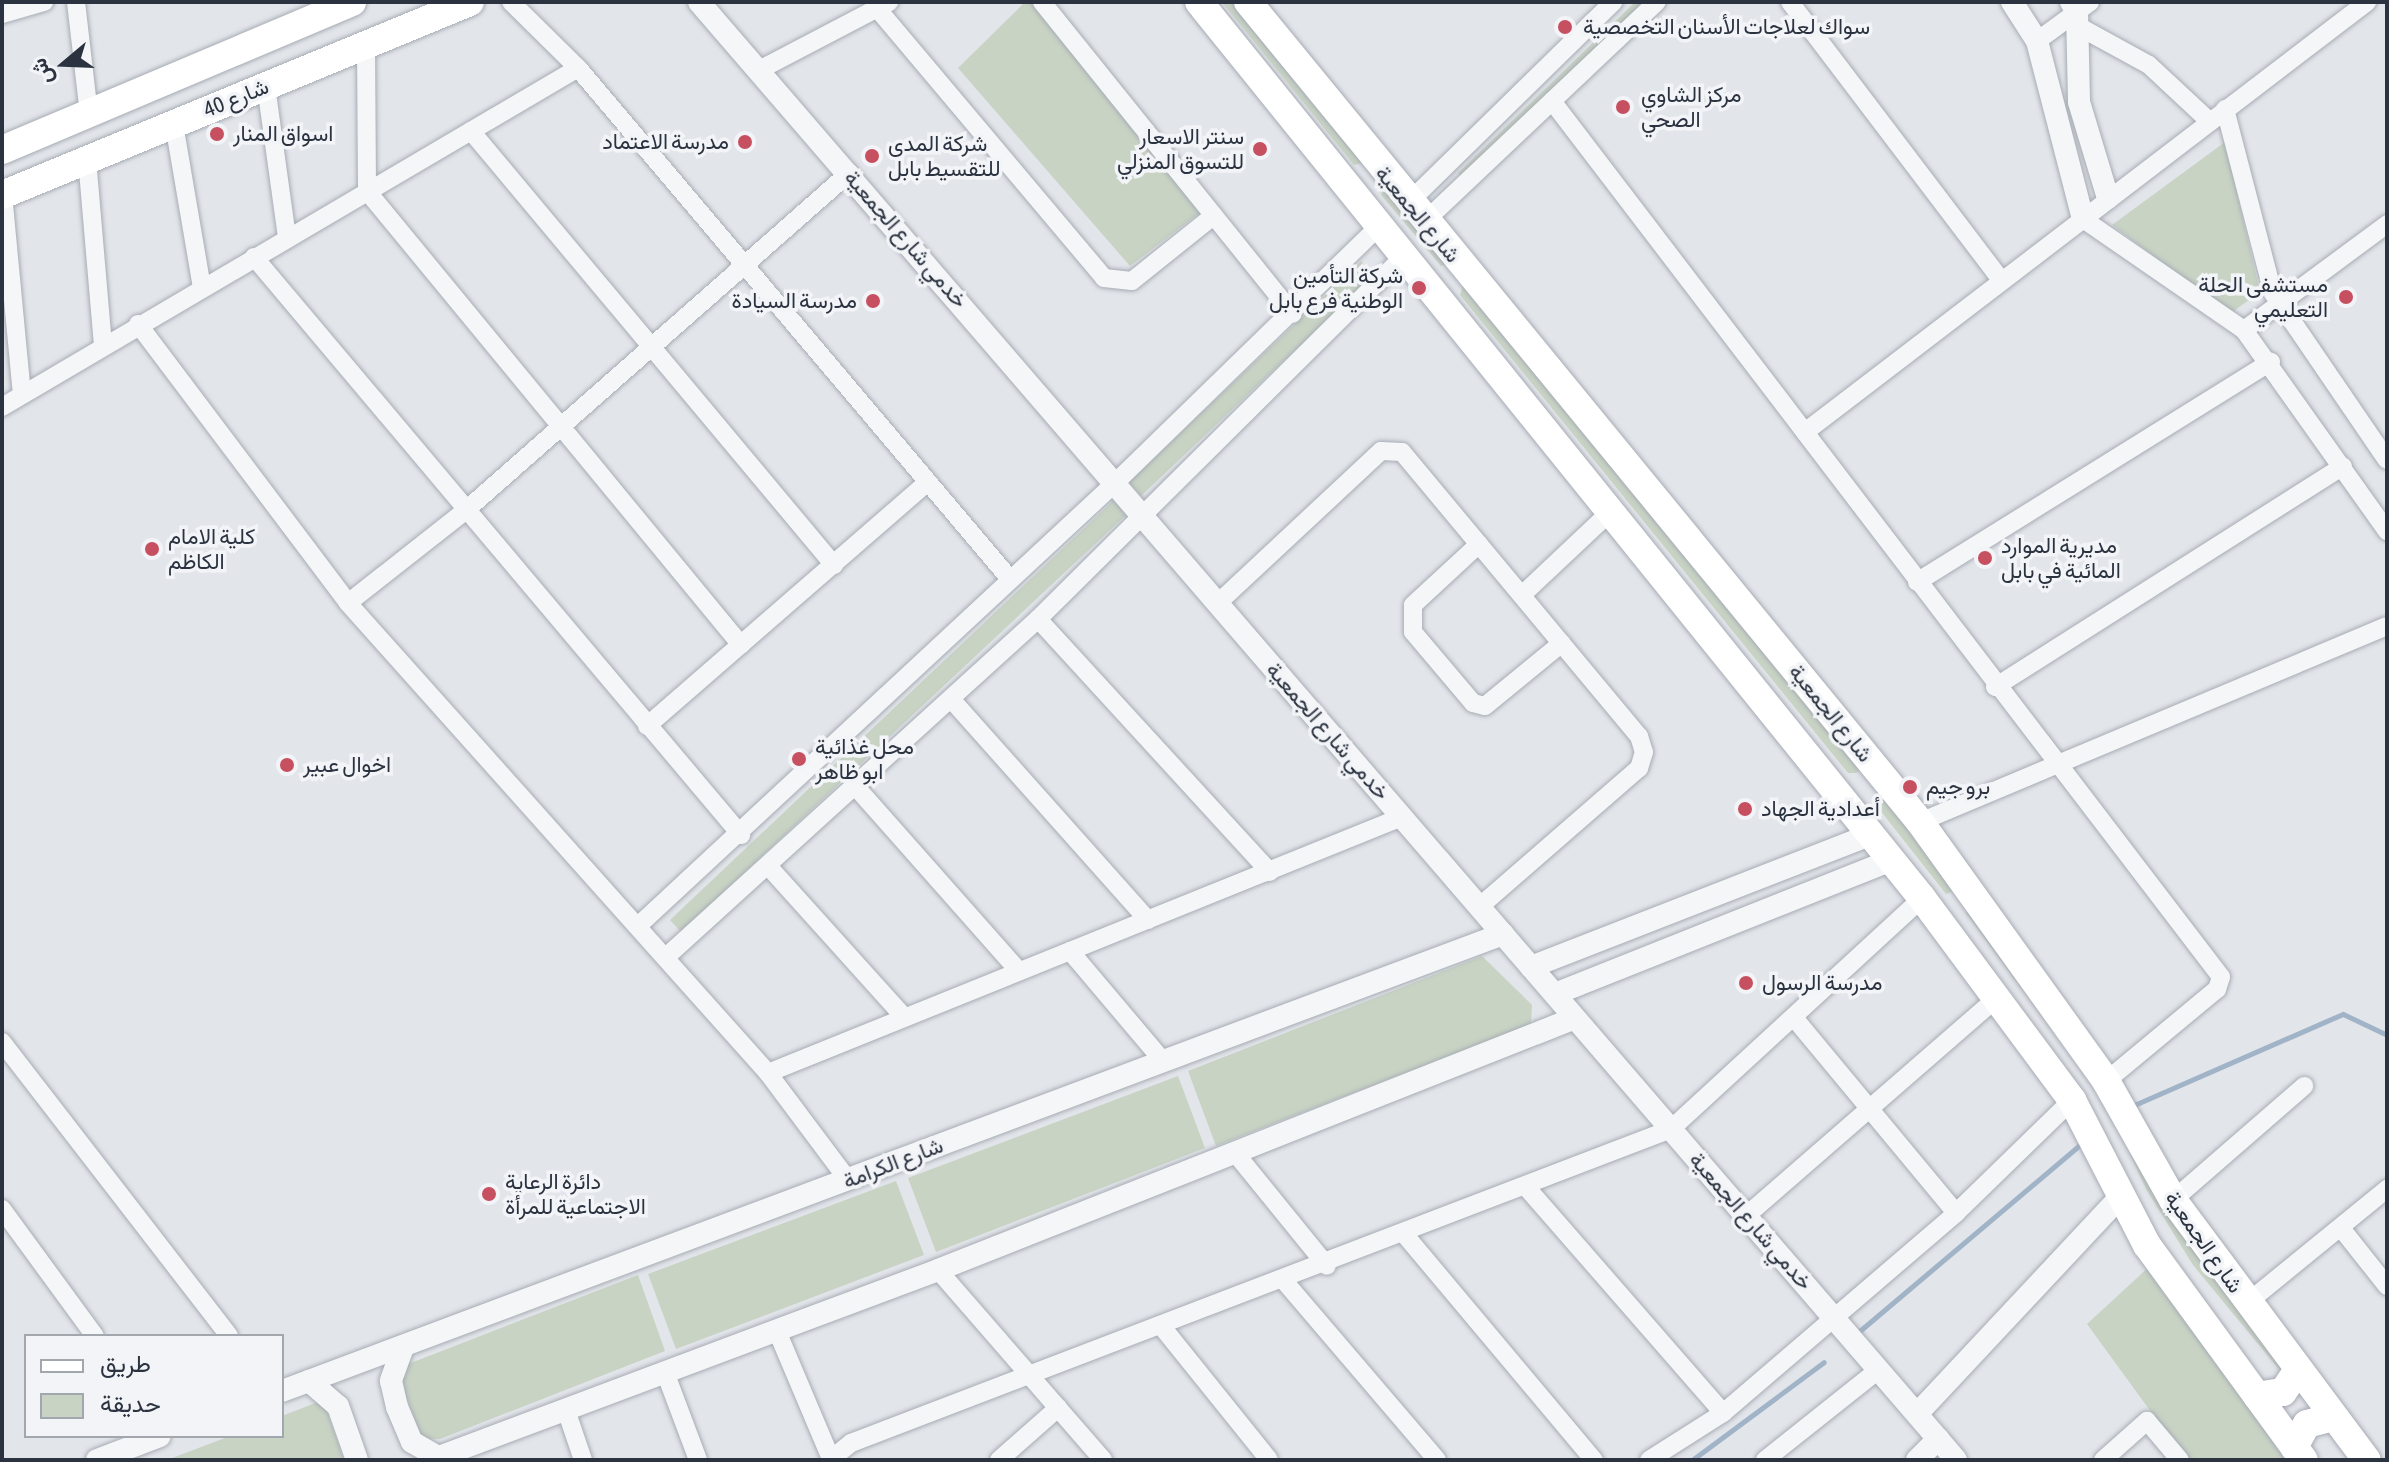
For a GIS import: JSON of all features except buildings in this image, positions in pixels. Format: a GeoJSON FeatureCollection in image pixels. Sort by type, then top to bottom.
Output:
{"type":"FeatureCollection","features":[{"type":"Feature","properties":{"kind":"main road","name":"شارع 40"},"geometry":{"type":"LineString","coordinates":[[2,150],[84,116],[298,14],[352,2]]}},
{"type":"Feature","properties":{"kind":"main road","name":"شارع 40"},"geometry":{"type":"LineString","coordinates":[[2,194],[470,2]]}},
{"type":"Feature","properties":{"kind":"main road","name":"شارع الجمعية"},"geometry":{"type":"LineString","coordinates":[[1199,2],[1611,511],[1861,838],[1892,860],[1922,898],[2072,1100],[2147,1245],[2299,1454]]}},
{"type":"Feature","properties":{"kind":"main road","name":"شارع الجمعية"},"geometry":{"type":"LineString","coordinates":[[1248,2],[1415,213],[1561,378],[1920,822],[2106,1081],[2173,1200],[2367,1460]]}},
{"type":"Feature","properties":{"kind":"main road"},"geometry":{"type":"LineString","coordinates":[[84,116],[79,145],[90,158]]}},
{"type":"Feature","properties":{"kind":"main road"},"geometry":{"type":"LineString","coordinates":[[31,138],[48,159],[42,178]]}},
{"type":"Feature","properties":{"kind":"main road"},"geometry":{"type":"LineString","coordinates":[[1423,279],[1445,277],[1449,252]]}},
{"type":"Feature","properties":{"kind":"main road"},"geometry":{"type":"LineString","coordinates":[[1443,302],[1450,285],[1469,275]]}},
{"type":"Feature","properties":{"kind":"main road"},"geometry":{"type":"LineString","coordinates":[[1528,408],[1551,400],[1561,378]]}},
{"type":"Feature","properties":{"kind":"main road"},"geometry":{"type":"LineString","coordinates":[[1579,475],[1591,453],[1615,445]]}},
{"type":"Feature","properties":{"kind":"main road"},"geometry":{"type":"LineString","coordinates":[[2257,1396],[2283,1392],[2298,1370]]}},
{"type":"Feature","properties":{"kind":"main road"},"geometry":{"type":"LineString","coordinates":[[2299,1454],[2307,1424],[2333,1417]]}},
{"type":"Feature","properties":{"kind":"street"},"geometry":{"type":"LineString","coordinates":[[2,14],[44,2]]}},
{"type":"Feature","properties":{"kind":"street"},"geometry":{"type":"LineString","coordinates":[[76,2],[84,116]]}},
{"type":"Feature","properties":{"kind":"street"},"geometry":{"type":"LineString","coordinates":[[511,2],[578,68],[741,265],[1010,579]]}},
{"type":"Feature","properties":{"kind":"street","name":"خدمي شارع الجمعية"},"geometry":{"type":"LineString","coordinates":[[699,2],[1956,1460]]}},
{"type":"Feature","properties":{"kind":"street"},"geometry":{"type":"LineString","coordinates":[[1042,2],[1293,314]]}},
{"type":"Feature","properties":{"kind":"street"},"geometry":{"type":"LineString","coordinates":[[1415,213],[1613,2]]}},
{"type":"Feature","properties":{"kind":"street"},"geometry":{"type":"LineString","coordinates":[[1415,213],[1552,101],[1657,2]]}},
{"type":"Feature","properties":{"kind":"street"},"geometry":{"type":"LineString","coordinates":[[1790,2],[2001,280]]}},
{"type":"Feature","properties":{"kind":"street"},"geometry":{"type":"LineString","coordinates":[[2012,2],[2037,41],[2083,219],[2244,330],[2271,362],[2387,531]]}},
{"type":"Feature","properties":{"kind":"street"},"geometry":{"type":"LineString","coordinates":[[1805,432],[2367,2]]}},
{"type":"Feature","properties":{"kind":"street"},"geometry":{"type":"LineString","coordinates":[[759,70],[882,4],[1104,278],[1132,281],[1213,216]]}},
{"type":"Feature","properties":{"kind":"street"},"geometry":{"type":"LineString","coordinates":[[2037,41],[2079,10]]}},
{"type":"Feature","properties":{"kind":"street"},"geometry":{"type":"LineString","coordinates":[[2079,10],[2149,65],[2209,121]]}},
{"type":"Feature","properties":{"kind":"street"},"geometry":{"type":"LineString","coordinates":[[2079,10],[2079,102],[2108,198]]}},
{"type":"Feature","properties":{"kind":"street"},"geometry":{"type":"LineString","coordinates":[[366,44],[367,191],[741,645]]}},
{"type":"Feature","properties":{"kind":"street"},"geometry":{"type":"LineString","coordinates":[[2,407],[103,344],[578,68]]}},
{"type":"Feature","properties":{"kind":"street"},"geometry":{"type":"LineString","coordinates":[[266,86],[287,238]]}},
{"type":"Feature","properties":{"kind":"street"},"geometry":{"type":"LineString","coordinates":[[1552,101],[2053,764],[2221,977],[2217,989],[2106,1081]]}},
{"type":"Feature","properties":{"kind":"street"},"geometry":{"type":"LineString","coordinates":[[2225,109],[2280,305],[2385,454]]}},
{"type":"Feature","properties":{"kind":"street"},"geometry":{"type":"LineString","coordinates":[[174,124],[202,287]]}},
{"type":"Feature","properties":{"kind":"street"},"geometry":{"type":"LineString","coordinates":[[471,131],[834,565]]}},
{"type":"Feature","properties":{"kind":"street"},"geometry":{"type":"LineString","coordinates":[[90,158],[103,344]]}},
{"type":"Feature","properties":{"kind":"street"},"geometry":{"type":"LineString","coordinates":[[348,603],[465,511],[849,173]]}},
{"type":"Feature","properties":{"kind":"street"},"geometry":{"type":"LineString","coordinates":[[2,194],[22,394]]}},
{"type":"Feature","properties":{"kind":"street"},"geometry":{"type":"LineString","coordinates":[[2244,330],[2387,224]]}},
{"type":"Feature","properties":{"kind":"street"},"geometry":{"type":"LineString","coordinates":[[639,925],[741,835],[1115,483],[1293,314],[1380,225]]}},
{"type":"Feature","properties":{"kind":"street"},"geometry":{"type":"LineString","coordinates":[[666,957],[769,867],[1038,619],[1139,512],[1405,255]]}},
{"type":"Feature","properties":{"kind":"street"},"geometry":{"type":"LineString","coordinates":[[254,257],[741,835]]}},
{"type":"Feature","properties":{"kind":"street"},"geometry":{"type":"LineString","coordinates":[[138,324],[348,603],[639,925],[768,1073],[848,1180]]}},
{"type":"Feature","properties":{"kind":"street"},"geometry":{"type":"LineString","coordinates":[[1917,582],[2271,362]]}},
{"type":"Feature","properties":{"kind":"street"},"geometry":{"type":"LineString","coordinates":[[1218,603],[1381,451],[1402,452],[1639,736],[1639,768],[1479,907]]}},
{"type":"Feature","properties":{"kind":"street"},"geometry":{"type":"LineString","coordinates":[[1995,687],[2343,466]]}},
{"type":"Feature","properties":{"kind":"street"},"geometry":{"type":"LineString","coordinates":[[647,726],[927,483]]}},
{"type":"Feature","properties":{"kind":"street"},"geometry":{"type":"LineString","coordinates":[[1522,595],[1611,511]]}},
{"type":"Feature","properties":{"kind":"street"},"geometry":{"type":"LineString","coordinates":[[1479,544],[1413,605],[1413,632],[1473,703],[1485,706],[1562,643]]}},
{"type":"Feature","properties":{"kind":"street"},"geometry":{"type":"LineString","coordinates":[[1038,619],[1270,872]]}},
{"type":"Feature","properties":{"kind":"street"},"geometry":{"type":"LineString","coordinates":[[1920,822],[2387,626]]}},
{"type":"Feature","properties":{"kind":"street"},"geometry":{"type":"LineString","coordinates":[[951,699],[1148,920]]}},
{"type":"Feature","properties":{"kind":"street"},"geometry":{"type":"LineString","coordinates":[[856,787],[1019,971]]}},
{"type":"Feature","properties":{"kind":"street"},"geometry":{"type":"LineString","coordinates":[[768,1073],[1402,817]]}},
{"type":"Feature","properties":{"kind":"street"},"geometry":{"type":"LineString","coordinates":[[1531,967],[1861,838],[1876,850],[1862,870]]}},
{"type":"Feature","properties":{"kind":"street"},"geometry":{"type":"LineString","coordinates":[[1555,994],[1892,860]]}},
{"type":"Feature","properties":{"kind":"street"},"geometry":{"type":"LineString","coordinates":[[769,867],[904,1017]]}},
{"type":"Feature","properties":{"kind":"street"},"geometry":{"type":"LineString","coordinates":[[777,1331],[830,1459],[851,1443],[1327,1266],[1671,1129],[1795,1019],[1922,898]]}},
{"type":"Feature","properties":{"kind":"street","name":"شارع الكرامة"},"geometry":{"type":"LineString","coordinates":[[284,1390],[402,1350],[1162,1060],[1503,934]]}},
{"type":"Feature","properties":{"kind":"street"},"geometry":{"type":"LineString","coordinates":[[1070,951],[1162,1060]]}},
{"type":"Feature","properties":{"kind":"street"},"geometry":{"type":"LineString","coordinates":[[1746,1216],[1997,998]]}},
{"type":"Feature","properties":{"kind":"street"},"geometry":{"type":"LineString","coordinates":[[402,1350],[391,1381],[397,1407],[412,1442],[434,1459],[938,1270],[1575,1018]]}},
{"type":"Feature","properties":{"kind":"street"},"geometry":{"type":"LineString","coordinates":[[1795,1019],[1956,1213]]}},
{"type":"Feature","properties":{"kind":"street"},"geometry":{"type":"LineString","coordinates":[[2,1042],[8,1061],[227,1334]]}},
{"type":"Feature","properties":{"kind":"street"},"geometry":{"type":"LineString","coordinates":[[2173,1200],[2304,1086]]}},
{"type":"Feature","properties":{"kind":"street"},"geometry":{"type":"LineString","coordinates":[[1649,1460],[1723,1413],[1831,1314],[1956,1213],[2072,1100]]}},
{"type":"Feature","properties":{"kind":"street"},"geometry":{"type":"LineString","coordinates":[[1236,1154],[1327,1266]]}},
{"type":"Feature","properties":{"kind":"street"},"geometry":{"type":"LineString","coordinates":[[1527,1188],[1723,1413]]}},
{"type":"Feature","properties":{"kind":"street"},"geometry":{"type":"LineString","coordinates":[[2247,1303],[2387,1189]]}},
{"type":"Feature","properties":{"kind":"street"},"geometry":{"type":"LineString","coordinates":[[1917,1414],[2121,1196]]}},
{"type":"Feature","properties":{"kind":"street"},"geometry":{"type":"LineString","coordinates":[[2,1209],[94,1334]]}},
{"type":"Feature","properties":{"kind":"street"},"geometry":{"type":"LineString","coordinates":[[2341,1228],[2387,1286]]}},
{"type":"Feature","properties":{"kind":"street"},"geometry":{"type":"LineString","coordinates":[[1405,1235],[1594,1460]]}},
{"type":"Feature","properties":{"kind":"street"},"geometry":{"type":"LineString","coordinates":[[938,1270],[1103,1460]]}},
{"type":"Feature","properties":{"kind":"street"},"geometry":{"type":"LineString","coordinates":[[1285,1282],[1437,1460]]}},
{"type":"Feature","properties":{"kind":"street"},"geometry":{"type":"LineString","coordinates":[[1163,1328],[1269,1460]]}},
{"type":"Feature","properties":{"kind":"street"},"geometry":{"type":"LineString","coordinates":[[1765,1460],[1878,1370]]}},
{"type":"Feature","properties":{"kind":"street"},"geometry":{"type":"LineString","coordinates":[[665,1372],[698,1460]]}},
{"type":"Feature","properties":{"kind":"street"},"geometry":{"type":"LineString","coordinates":[[309,1381],[338,1406],[357,1460]]}},
{"type":"Feature","properties":{"kind":"street"},"geometry":{"type":"LineString","coordinates":[[999,1460],[1058,1408]]}},
{"type":"Feature","properties":{"kind":"street"},"geometry":{"type":"LineString","coordinates":[[566,1410],[583,1460]]}},
{"type":"Feature","properties":{"kind":"street"},"geometry":{"type":"LineString","coordinates":[[2103,1460],[2147,1421],[2180,1460]]}},
{"type":"Feature","properties":{"kind":"street"},"geometry":{"type":"LineString","coordinates":[[97,1460],[155,1438]]}},
{"type":"Feature","properties":{"kind":"street"},"geometry":{"type":"LineString","coordinates":[[1917,1460],[1938,1439]]}},
{"type":"Feature","properties":{"kind":"green space"},"geometry":{"type":"Polygon","coordinates":[[[1025,2],[1034,2],[1202,211],[1130,266],[958,68],[1025,2]]]}},
{"type":"Feature","properties":{"kind":"green space"},"geometry":{"type":"Polygon","coordinates":[[[1222,2],[1244,2],[1367,162],[1354,165],[1222,2]]]}},
{"type":"Feature","properties":{"kind":"green space"},"geometry":{"type":"Polygon","coordinates":[[[1635,2],[1656,2],[1468,185],[1458,173],[1635,2]]]}},
{"type":"Feature","properties":{"kind":"green space"},"geometry":{"type":"Polygon","coordinates":[[[2225,142],[2260,292],[2231,313],[2112,225],[2225,142]]]}},
{"type":"Feature","properties":{"kind":"green space"},"geometry":{"type":"Polygon","coordinates":[[[1384,187],[1451,262],[1441,266],[1381,195],[1384,187]]]}},
{"type":"Feature","properties":{"kind":"green space"},"geometry":{"type":"Polygon","coordinates":[[[1361,261],[1373,276],[1141,496],[1129,482],[1361,261]]]}},
{"type":"Feature","properties":{"kind":"green space"},"geometry":{"type":"Polygon","coordinates":[[[1465,280],[1861,769],[1848,773],[1460,295],[1465,280]]]}},
{"type":"Feature","properties":{"kind":"green space"},"geometry":{"type":"Polygon","coordinates":[[[1114,500],[1126,515],[681,932],[670,920],[1114,500]]]}},
{"type":"Feature","properties":{"kind":"green space"},"geometry":{"type":"Polygon","coordinates":[[[1887,795],[1954,891],[1946,894],[1876,805],[1887,795]]]}},
{"type":"Feature","properties":{"kind":"green space"},"geometry":{"type":"Polygon","coordinates":[[[1965,912],[1976,914],[2098,1073],[2179,1223],[2293,1373],[2287,1379],[2193,1265],[2146,1189],[2110,1109],[1965,912]]]}},
{"type":"Feature","properties":{"kind":"green space"},"geometry":{"type":"Polygon","coordinates":[[[1482,956],[1532,1005],[1531,1024],[1216,1146],[1188,1071],[1482,956]]]}},
{"type":"Feature","properties":{"kind":"green space"},"geometry":{"type":"Polygon","coordinates":[[[1178,1076],[1205,1148],[936,1252],[908,1178],[1178,1076]]]}},
{"type":"Feature","properties":{"kind":"green space"},"geometry":{"type":"Polygon","coordinates":[[[896,1181],[924,1255],[676,1349],[648,1274],[896,1181]]]}},
{"type":"Feature","properties":{"kind":"green space"},"geometry":{"type":"Polygon","coordinates":[[[2150,1266],[2300,1460],[2186,1460],[2087,1324],[2150,1266]]]}},
{"type":"Feature","properties":{"kind":"green space"},"geometry":{"type":"Polygon","coordinates":[[[638,1275],[665,1351],[440,1439],[422,1439],[401,1383],[403,1366],[638,1275]]]}},
{"type":"Feature","properties":{"kind":"green space"},"geometry":{"type":"Polygon","coordinates":[[[323,1400],[344,1460],[167,1460],[225,1438],[284,1438],[284,1415],[323,1400]]]}},
{"type":"Feature","properties":{"kind":"waterway"},"geometry":{"type":"LineString","coordinates":[[2132,1106],[2343,1014],[2387,1035]]}},
{"type":"Feature","properties":{"kind":"waterway"},"geometry":{"type":"LineString","coordinates":[[1856,1334],[2084,1141]]}},
{"type":"Feature","properties":{"kind":"waterway"},"geometry":{"type":"LineString","coordinates":[[1692,1460],[1824,1362]]}},
{"type":"Feature","properties":{"kind":"place","name":"سواك لعلاجات الأسنان التخصصية"},"geometry":{"type":"Point","coordinates":[1565,27]}},
{"type":"Feature","properties":{"kind":"place","name":"مركز الشاوي الصحي"},"geometry":{"type":"Point","coordinates":[1623,107]}},
{"type":"Feature","properties":{"kind":"place","name":"اسواق المنار"},"geometry":{"type":"Point","coordinates":[217,134]}},
{"type":"Feature","properties":{"kind":"place","name":"مدرسة الاعتماد"},"geometry":{"type":"Point","coordinates":[745,142]}},
{"type":"Feature","properties":{"kind":"place","name":"سنتر الاسعار للتسوق المنزلي"},"geometry":{"type":"Point","coordinates":[1260,149]}},
{"type":"Feature","properties":{"kind":"place","name":"شركة المدى للتقسيط بابل"},"geometry":{"type":"Point","coordinates":[872,156]}},
{"type":"Feature","properties":{"kind":"place","name":"شركة التأمين الوطنية فرع بابل"},"geometry":{"type":"Point","coordinates":[1419,288]}},
{"type":"Feature","properties":{"kind":"place","name":"مستشفى الحلة التعليمي"},"geometry":{"type":"Point","coordinates":[2346,297]}},
{"type":"Feature","properties":{"kind":"place","name":"مدرسة السيادة"},"geometry":{"type":"Point","coordinates":[873,301]}},
{"type":"Feature","properties":{"kind":"place","name":"كلية الامام الكاظم"},"geometry":{"type":"Point","coordinates":[152,549]}},
{"type":"Feature","properties":{"kind":"place","name":"مديرية الموارد المائية في بابل"},"geometry":{"type":"Point","coordinates":[1985,558]}},
{"type":"Feature","properties":{"kind":"place","name":"محل غذائية ابو ظاهر"},"geometry":{"type":"Point","coordinates":[799,759]}},
{"type":"Feature","properties":{"kind":"place","name":"اخوال عبير"},"geometry":{"type":"Point","coordinates":[287,765]}},
{"type":"Feature","properties":{"kind":"place","name":"برو جيم"},"geometry":{"type":"Point","coordinates":[1910,787]}},
{"type":"Feature","properties":{"kind":"place","name":"أعدادية الجهاد"},"geometry":{"type":"Point","coordinates":[1745,809]}},
{"type":"Feature","properties":{"kind":"place","name":"مدرسة الرسول"},"geometry":{"type":"Point","coordinates":[1746,983]}},
{"type":"Feature","properties":{"kind":"place","name":"دائرة الرعاية الاجتماعية للمرأة"},"geometry":{"type":"Point","coordinates":[489,1194]}}]}
